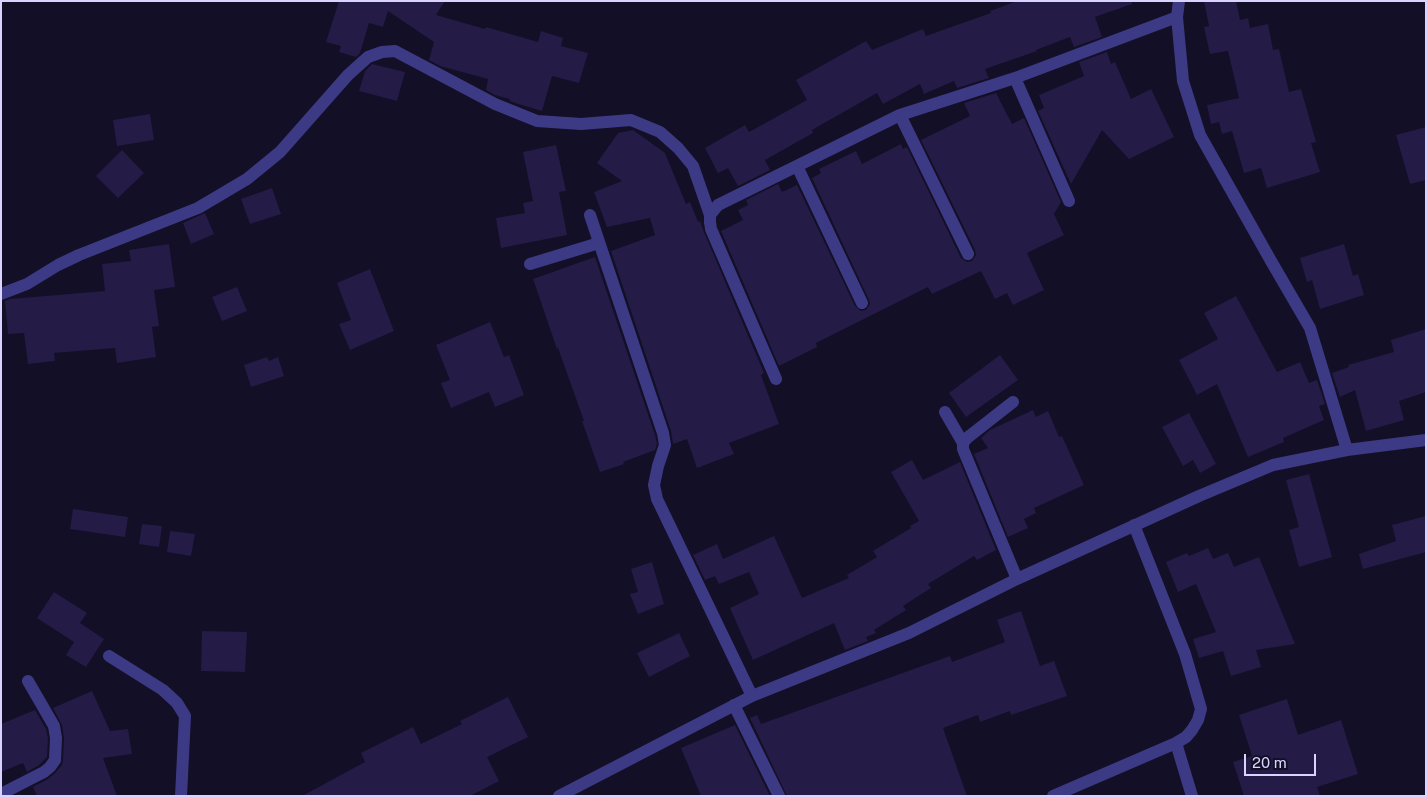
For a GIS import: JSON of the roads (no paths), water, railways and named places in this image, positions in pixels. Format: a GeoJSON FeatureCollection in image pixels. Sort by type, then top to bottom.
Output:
{"type":"FeatureCollection","features":[{"type":"Feature","properties":{"kind":"street"},"geometry":{"type":"LineString","coordinates":[[1179,1],[1177,17],[1183,82],[1200,135],[1270,261],[1310,328],[1347,450]]}},
{"type":"Feature","properties":{"kind":"street"},"geometry":{"type":"LineString","coordinates":[[710,215],[718,205],[900,115],[1015,78],[1177,17]]}},
{"type":"Feature","properties":{"kind":"street"},"geometry":{"type":"LineString","coordinates":[[1,294],[27,284],[58,264],[198,208],[247,178],[280,152],[348,75],[368,57],[382,52],[394,51],[495,104],[537,121],[581,124],[631,120],[660,132],[678,148],[693,166],[710,215],[711,229],[776,379]]}},
{"type":"Feature","properties":{"kind":"street"},"geometry":{"type":"LineString","coordinates":[[1015,78],[1069,201]]}},
{"type":"Feature","properties":{"kind":"street"},"geometry":{"type":"LineString","coordinates":[[900,115],[968,254]]}},
{"type":"Feature","properties":{"kind":"street"},"geometry":{"type":"LineString","coordinates":[[797,166],[862,303]]}},
{"type":"Feature","properties":{"kind":"street"},"geometry":{"type":"LineString","coordinates":[[590,215],[663,433],[665,445],[654,485],[657,499],[752,696]]}},
{"type":"Feature","properties":{"kind":"street"},"geometry":{"type":"LineString","coordinates":[[530,264],[599,243]]}},
{"type":"Feature","properties":{"kind":"street"},"geometry":{"type":"LineString","coordinates":[[963,443],[1013,402]]}},
{"type":"Feature","properties":{"kind":"street"},"geometry":{"type":"LineString","coordinates":[[945,412],[963,443],[966,458],[1017,579]]}},
{"type":"Feature","properties":{"kind":"street"},"geometry":{"type":"LineString","coordinates":[[559,796],[752,696],[909,633],[1017,579],[1134,525],[1273,465],[1347,450],[1426,440]]}},
{"type":"Feature","properties":{"kind":"street"},"geometry":{"type":"LineString","coordinates":[[1053,796],[1186,738],[1198,720],[1201,709],[1185,654],[1134,525]]}},
{"type":"Feature","properties":{"kind":"street"},"geometry":{"type":"LineString","coordinates":[[109,656],[163,690],[177,703],[185,716],[182,796]]}},
{"type":"Feature","properties":{"kind":"street"},"geometry":{"type":"LineString","coordinates":[[1,794],[44,772],[55,760],[56,738],[54,726],[28,681]]}},
{"type":"Feature","properties":{"kind":"street"},"geometry":{"type":"LineString","coordinates":[[734,706],[779,796]]}},
{"type":"Feature","properties":{"kind":"street"},"geometry":{"type":"LineString","coordinates":[[1176,743],[1192,796]]}}]}
